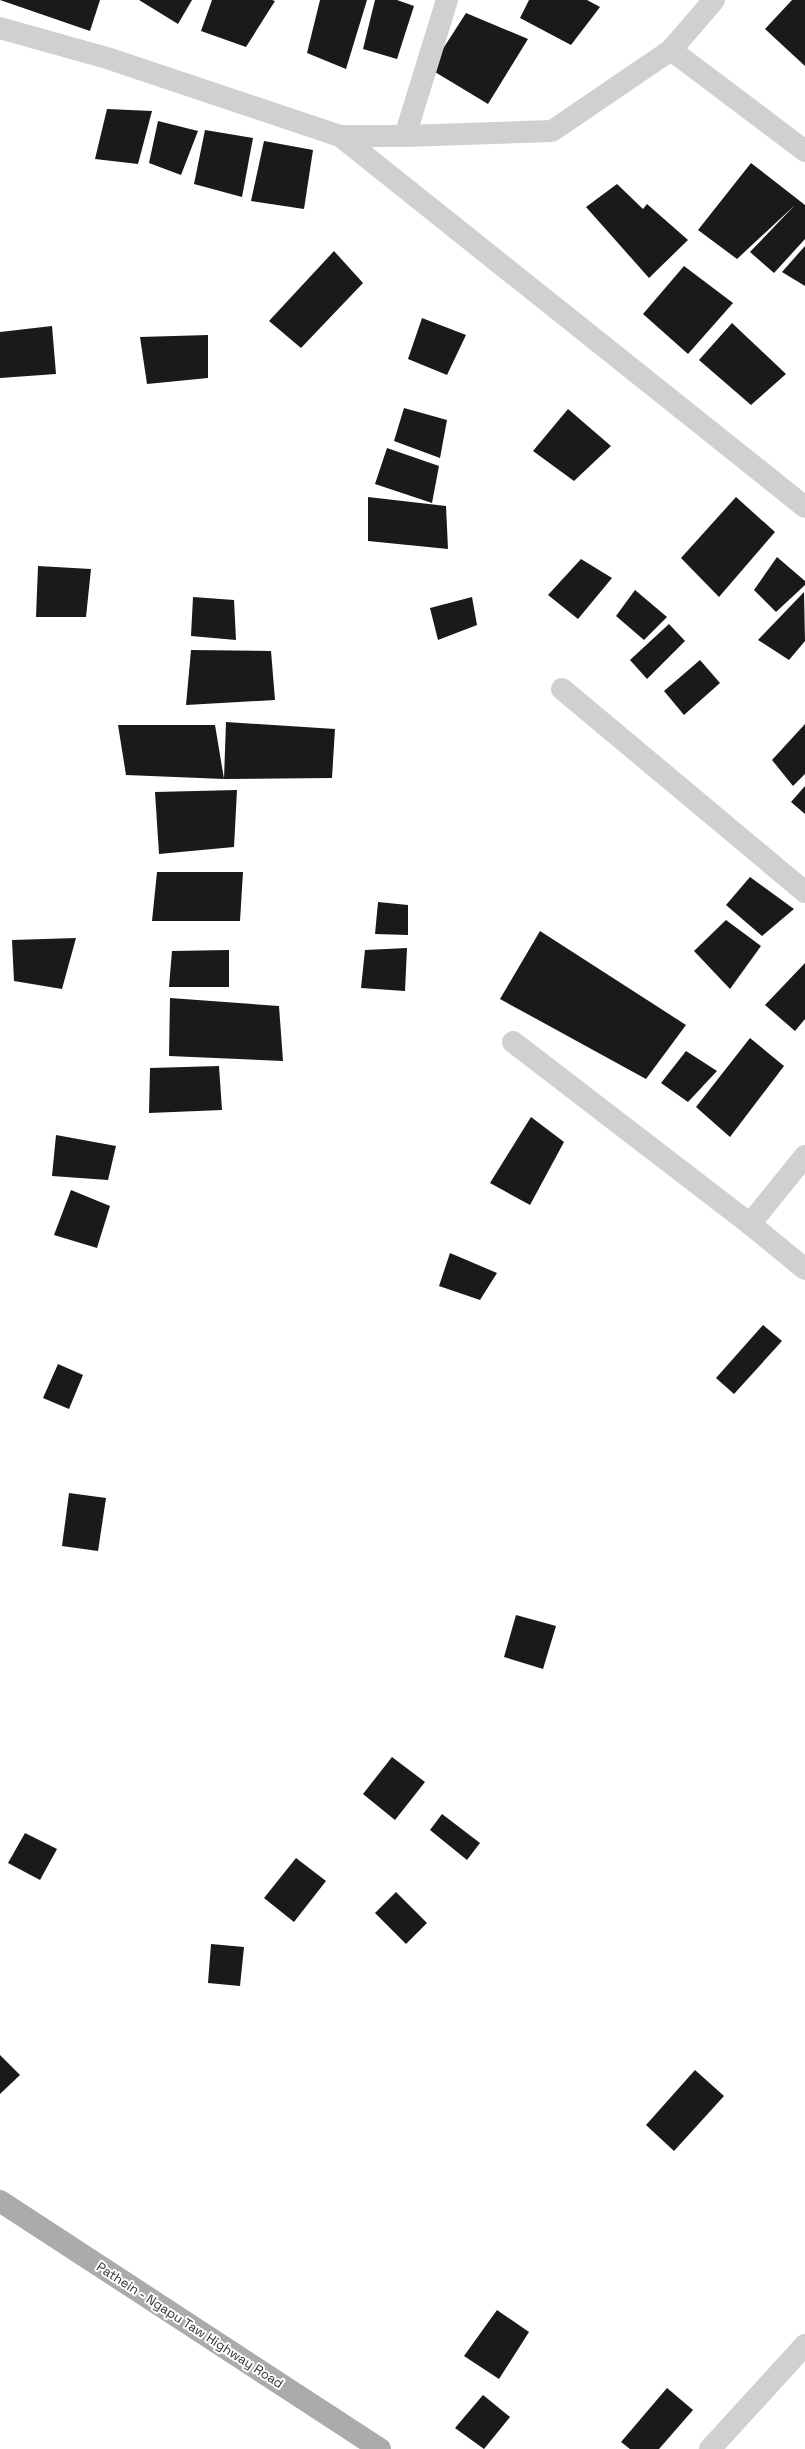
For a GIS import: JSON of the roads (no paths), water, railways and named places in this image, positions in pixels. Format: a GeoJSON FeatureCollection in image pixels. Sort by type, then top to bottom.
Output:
{"type":"FeatureCollection","features":[{"type":"Feature","properties":{"kind":"main road","name":"Pathein - Ngapu Taw Highway Road"},"geometry":{"type":"LineString","coordinates":[[0,2201],[380,2449]]}},
{"type":"Feature","properties":{"kind":"street"},"geometry":{"type":"LineString","coordinates":[[405,136],[447,0]]}},
{"type":"Feature","properties":{"kind":"street"},"geometry":{"type":"LineString","coordinates":[[0,28],[107,58],[340,136],[405,136],[552,131],[670,50],[714,0]]}},
{"type":"Feature","properties":{"kind":"street"},"geometry":{"type":"LineString","coordinates":[[670,50],[805,151]]}},
{"type":"Feature","properties":{"kind":"street"},"geometry":{"type":"LineString","coordinates":[[340,136],[805,507]]}},
{"type":"Feature","properties":{"kind":"street"},"geometry":{"type":"LineString","coordinates":[[562,689],[805,892]]}},
{"type":"Feature","properties":{"kind":"street"},"geometry":{"type":"LineString","coordinates":[[513,1042],[750,1224],[805,1269]]}},
{"type":"Feature","properties":{"kind":"street"},"geometry":{"type":"LineString","coordinates":[[750,1224],[805,1156]]}},
{"type":"Feature","properties":{"kind":"street"},"geometry":{"type":"LineString","coordinates":[[710,2449],[805,2345]]}}]}
